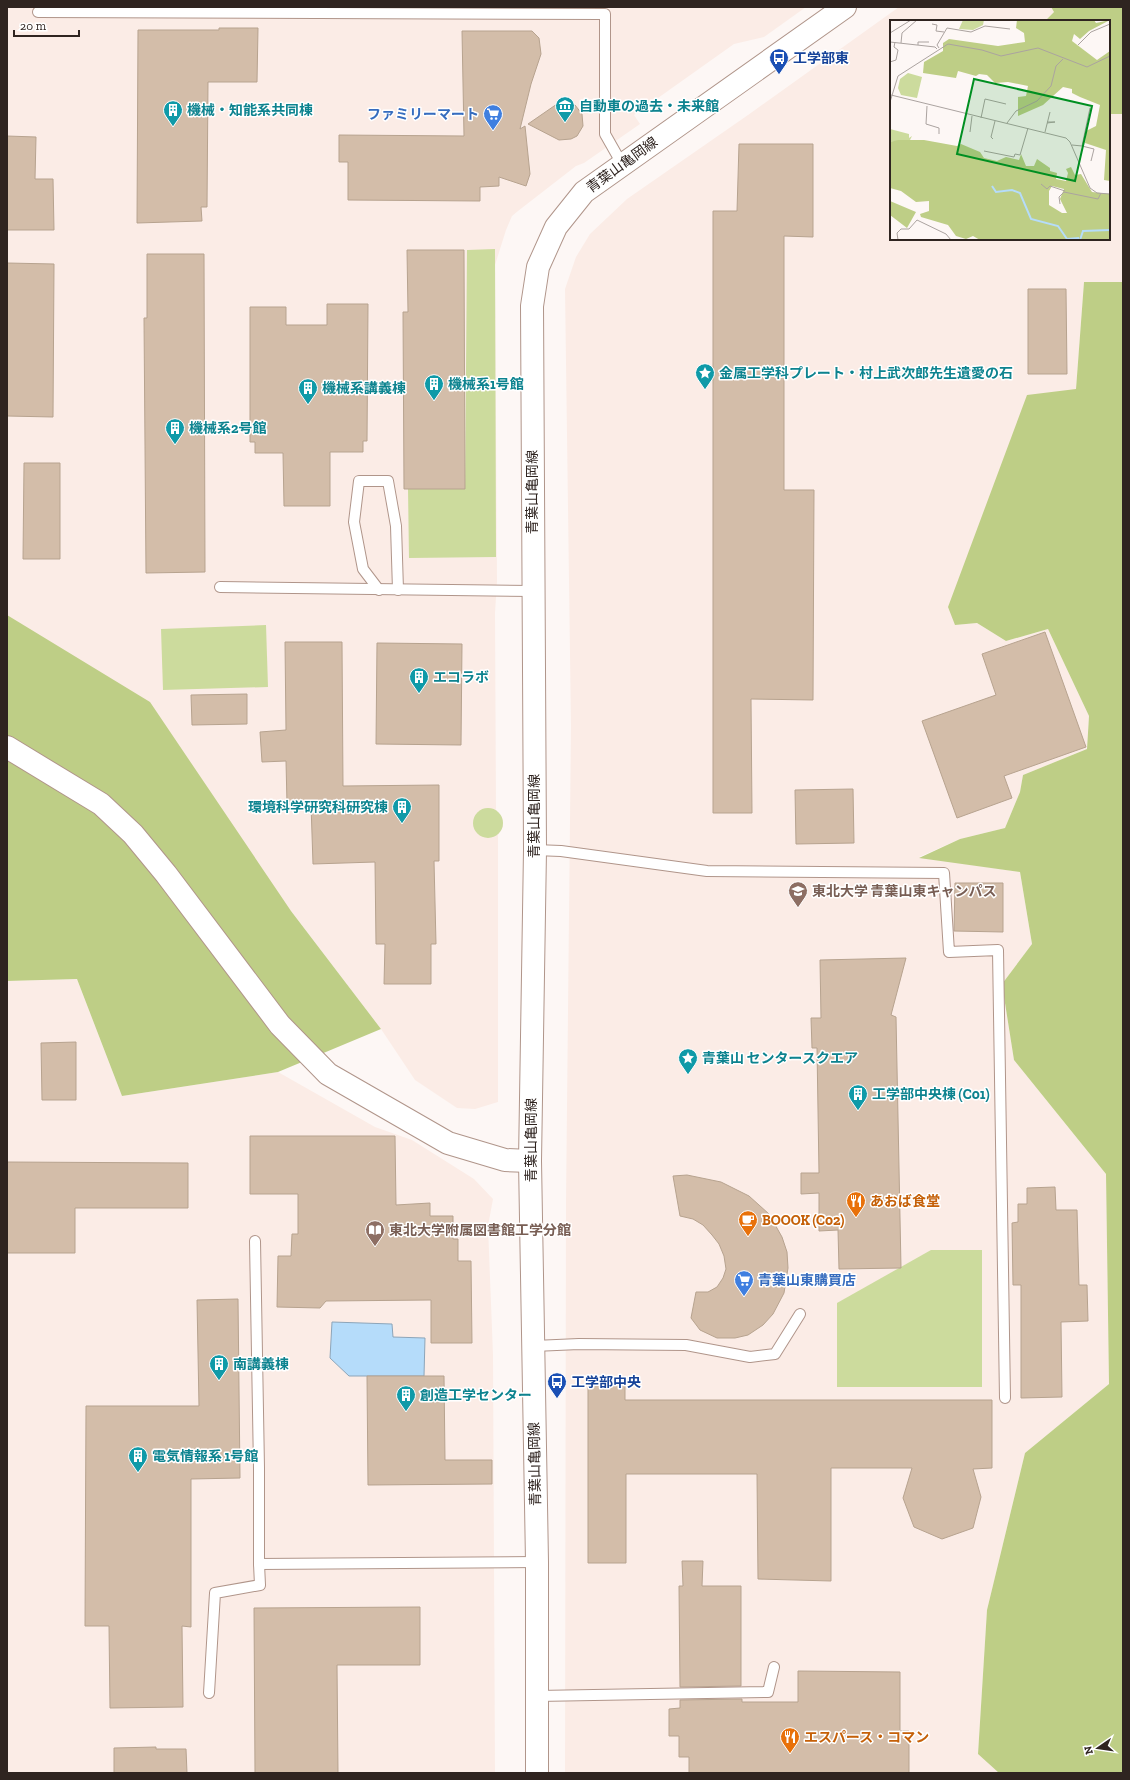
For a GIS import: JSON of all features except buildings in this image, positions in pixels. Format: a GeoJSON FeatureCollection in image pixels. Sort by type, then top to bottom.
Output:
{"type":"FeatureCollection","features":[{"type":"Feature","properties":{"kind":"street","name":"青葉山亀岡線"},"geometry":{"type":"LineString","coordinates":[[537,1773],[537,1562],[530,1161],[534,850],[532,306],[538,267],[556,227],[584,192],[845,7]]}},
{"type":"Feature","properties":{"kind":"street"},"geometry":{"type":"LineString","coordinates":[[7,746],[101,804],[133,834],[166,874],[280,1025],[328,1074],[448,1143],[505,1160],[530,1161]]}},
{"type":"Feature","properties":{"kind":"lane"},"geometry":{"type":"LineString","coordinates":[[38,12],[605,10],[605,134],[622,164]]}},
{"type":"Feature","properties":{"kind":"lane"},"geometry":{"type":"LineString","coordinates":[[379,590],[363,569],[354,522],[359,481],[388,481],[396,526],[398,590]]}},
{"type":"Feature","properties":{"kind":"lane"},"geometry":{"type":"LineString","coordinates":[[220,587],[533,591]]}},
{"type":"Feature","properties":{"kind":"lane"},"geometry":{"type":"LineString","coordinates":[[534,850],[561,851],[707,871],[944,873],[949,952],[998,950],[1005,1398]]}},
{"type":"Feature","properties":{"kind":"lane"},"geometry":{"type":"LineString","coordinates":[[209,1692],[215,1593],[260,1585],[255,1241]]}},
{"type":"Feature","properties":{"kind":"lane"},"geometry":{"type":"LineString","coordinates":[[534,1346],[579,1344],[686,1345],[750,1357],[775,1354],[800,1314]]}},
{"type":"Feature","properties":{"kind":"lane"},"geometry":{"type":"LineString","coordinates":[[259,1564],[537,1562]]}},
{"type":"Feature","properties":{"kind":"lane"},"geometry":{"type":"LineString","coordinates":[[537,1696],[768,1692],[774,1667]]}},
{"type":"Feature","properties":{"kind":"shaded area"},"geometry":{"type":"Polygon","coordinates":[[[7,7],[806,7],[764,37],[734,44],[634,115],[640,124],[584,163],[576,166],[518,211],[512,216],[506,230],[495,265],[497,581],[495,613],[496,810],[502,817],[503,822],[503,827],[498,835],[498,1102],[475,1109],[457,1108],[415,1080],[381,1029],[291,911],[7,615],[7,7]]]}},
{"type":"Feature","properties":{"kind":"shaded area","name":"東北大学 青葉山東キャンパス"},"geometry":{"type":"Polygon","coordinates":[[[899,7],[1051,7],[1054,12],[1046,20],[890,20],[890,240],[1110,240],[1110,114],[1123,114],[1123,282],[1084,282],[1076,389],[955,625],[977,623],[1006,641],[1048,629],[1089,716],[1087,749],[1023,775],[1020,792],[1005,828],[960,839],[919,857],[1020,872],[1032,944],[1002,984],[1014,1060],[1106,1174],[1109,1384],[1025,1453],[987,1610],[978,1754],[999,1773],[565,1773],[566,1202],[571,726],[565,289],[576,257],[590,234],[627,199],[899,7]]]}},
{"type":"Feature","properties":{"kind":"shaded area"},"geometry":{"type":"Polygon","coordinates":[[[77,979],[122,1096],[278,1072],[375,1127],[412,1140],[474,1179],[493,1199],[488,1226],[493,1355],[495,1773],[7,1773],[7,981],[77,979]]]}},
{"type":"Feature","properties":{"kind":"green space"},"geometry":{"type":"Polygon","coordinates":[[[1051,7],[1123,7],[1123,114],[1110,114],[1110,20],[1046,20],[1054,12],[1051,7]]]}},
{"type":"Feature","properties":{"kind":"green space"},"geometry":{"type":"Polygon","coordinates":[[[495,249],[496,557],[409,558],[408,489],[465,489],[467,250],[495,249]]]}},
{"type":"Feature","properties":{"kind":"green space"},"geometry":{"type":"Polygon","coordinates":[[[1084,282],[1123,282],[1123,1773],[999,1773],[978,1754],[987,1610],[1025,1453],[1109,1384],[1106,1174],[1014,1060],[1002,984],[1032,944],[1020,872],[919,858],[960,839],[1005,828],[1020,792],[1023,775],[1087,749],[1089,716],[1048,629],[1006,641],[977,623],[955,625],[948,607],[1027,395],[1076,389],[1084,282]]]}},
{"type":"Feature","properties":{"kind":"green space"},"geometry":{"type":"Polygon","coordinates":[[[7,615],[150,702],[291,911],[381,1029],[278,1072],[122,1096],[77,979],[7,981],[7,615]]]}},
{"type":"Feature","properties":{"kind":"green space"},"geometry":{"type":"Polygon","coordinates":[[[266,625],[268,687],[163,690],[161,629],[266,625]]]}},
{"type":"Feature","properties":{"kind":"green space"},"geometry":{"type":"Polygon","coordinates":[[[488,808],[499,812],[503,823],[499,834],[488,838],[477,834],[473,823],[477,812],[488,808]]]}},
{"type":"Feature","properties":{"kind":"green space"},"geometry":{"type":"Polygon","coordinates":[[[931,1250],[982,1250],[982,1387],[837,1387],[837,1303],[931,1250]]]}},
{"type":"Feature","properties":{"kind":"water"},"geometry":{"type":"Polygon","coordinates":[[[332,1322],[392,1324],[393,1337],[425,1338],[424,1376],[349,1376],[330,1358],[332,1322]]]}},
{"type":"Feature","properties":{"kind":"place","name":"工学部東"},"geometry":{"type":"Point","coordinates":[779,75]}},
{"type":"Feature","properties":{"kind":"place","name":"自動車の過去・未来館"},"geometry":{"type":"Point","coordinates":[565,123]}},
{"type":"Feature","properties":{"kind":"place","name":"機械・知能系共同棟"},"geometry":{"type":"Point","coordinates":[173,127]}},
{"type":"Feature","properties":{"kind":"place","name":"ファミリーマート"},"geometry":{"type":"Point","coordinates":[493,131]}},
{"type":"Feature","properties":{"kind":"place","name":"金属工学科プレート・村上武次郎先生遺愛の石"},"geometry":{"type":"Point","coordinates":[705,390]}},
{"type":"Feature","properties":{"kind":"place","name":"機械系1号館"},"geometry":{"type":"Point","coordinates":[434,401]}},
{"type":"Feature","properties":{"kind":"place","name":"機械系講義棟"},"geometry":{"type":"Point","coordinates":[308,405]}},
{"type":"Feature","properties":{"kind":"place","name":"機械系2号館"},"geometry":{"type":"Point","coordinates":[175,445]}},
{"type":"Feature","properties":{"kind":"place","name":"エコラボ"},"geometry":{"type":"Point","coordinates":[419,694]}},
{"type":"Feature","properties":{"kind":"place","name":"環境科学研究科研究棟"},"geometry":{"type":"Point","coordinates":[402,824]}},
{"type":"Feature","properties":{"kind":"place","name":"東北大学 青葉山東キャンパス"},"geometry":{"type":"Point","coordinates":[798,908]}},
{"type":"Feature","properties":{"kind":"place","name":"青葉山 センタースクエア"},"geometry":{"type":"Point","coordinates":[688,1075]}},
{"type":"Feature","properties":{"kind":"place","name":"工学部中央棟 (C01)"},"geometry":{"type":"Point","coordinates":[858,1111]}},
{"type":"Feature","properties":{"kind":"place","name":"あおば食堂"},"geometry":{"type":"Point","coordinates":[856,1218]}},
{"type":"Feature","properties":{"kind":"place","name":"BOOOK (C02)"},"geometry":{"type":"Point","coordinates":[748,1237]}},
{"type":"Feature","properties":{"kind":"place","name":"東北大学附属図書館工学分館"},"geometry":{"type":"Point","coordinates":[375,1247]}},
{"type":"Feature","properties":{"kind":"place","name":"青葉山東購買店"},"geometry":{"type":"Point","coordinates":[744,1297]}},
{"type":"Feature","properties":{"kind":"place","name":"南講義棟"},"geometry":{"type":"Point","coordinates":[219,1381]}},
{"type":"Feature","properties":{"kind":"place","name":"工学部中央"},"geometry":{"type":"Point","coordinates":[557,1399]}},
{"type":"Feature","properties":{"kind":"place","name":"創造工学センター"},"geometry":{"type":"Point","coordinates":[406,1412]}},
{"type":"Feature","properties":{"kind":"place","name":"電気情報系 1号館"},"geometry":{"type":"Point","coordinates":[138,1473]}},
{"type":"Feature","properties":{"kind":"place","name":"エスパース・コマン"},"geometry":{"type":"Point","coordinates":[790,1754]}}]}
